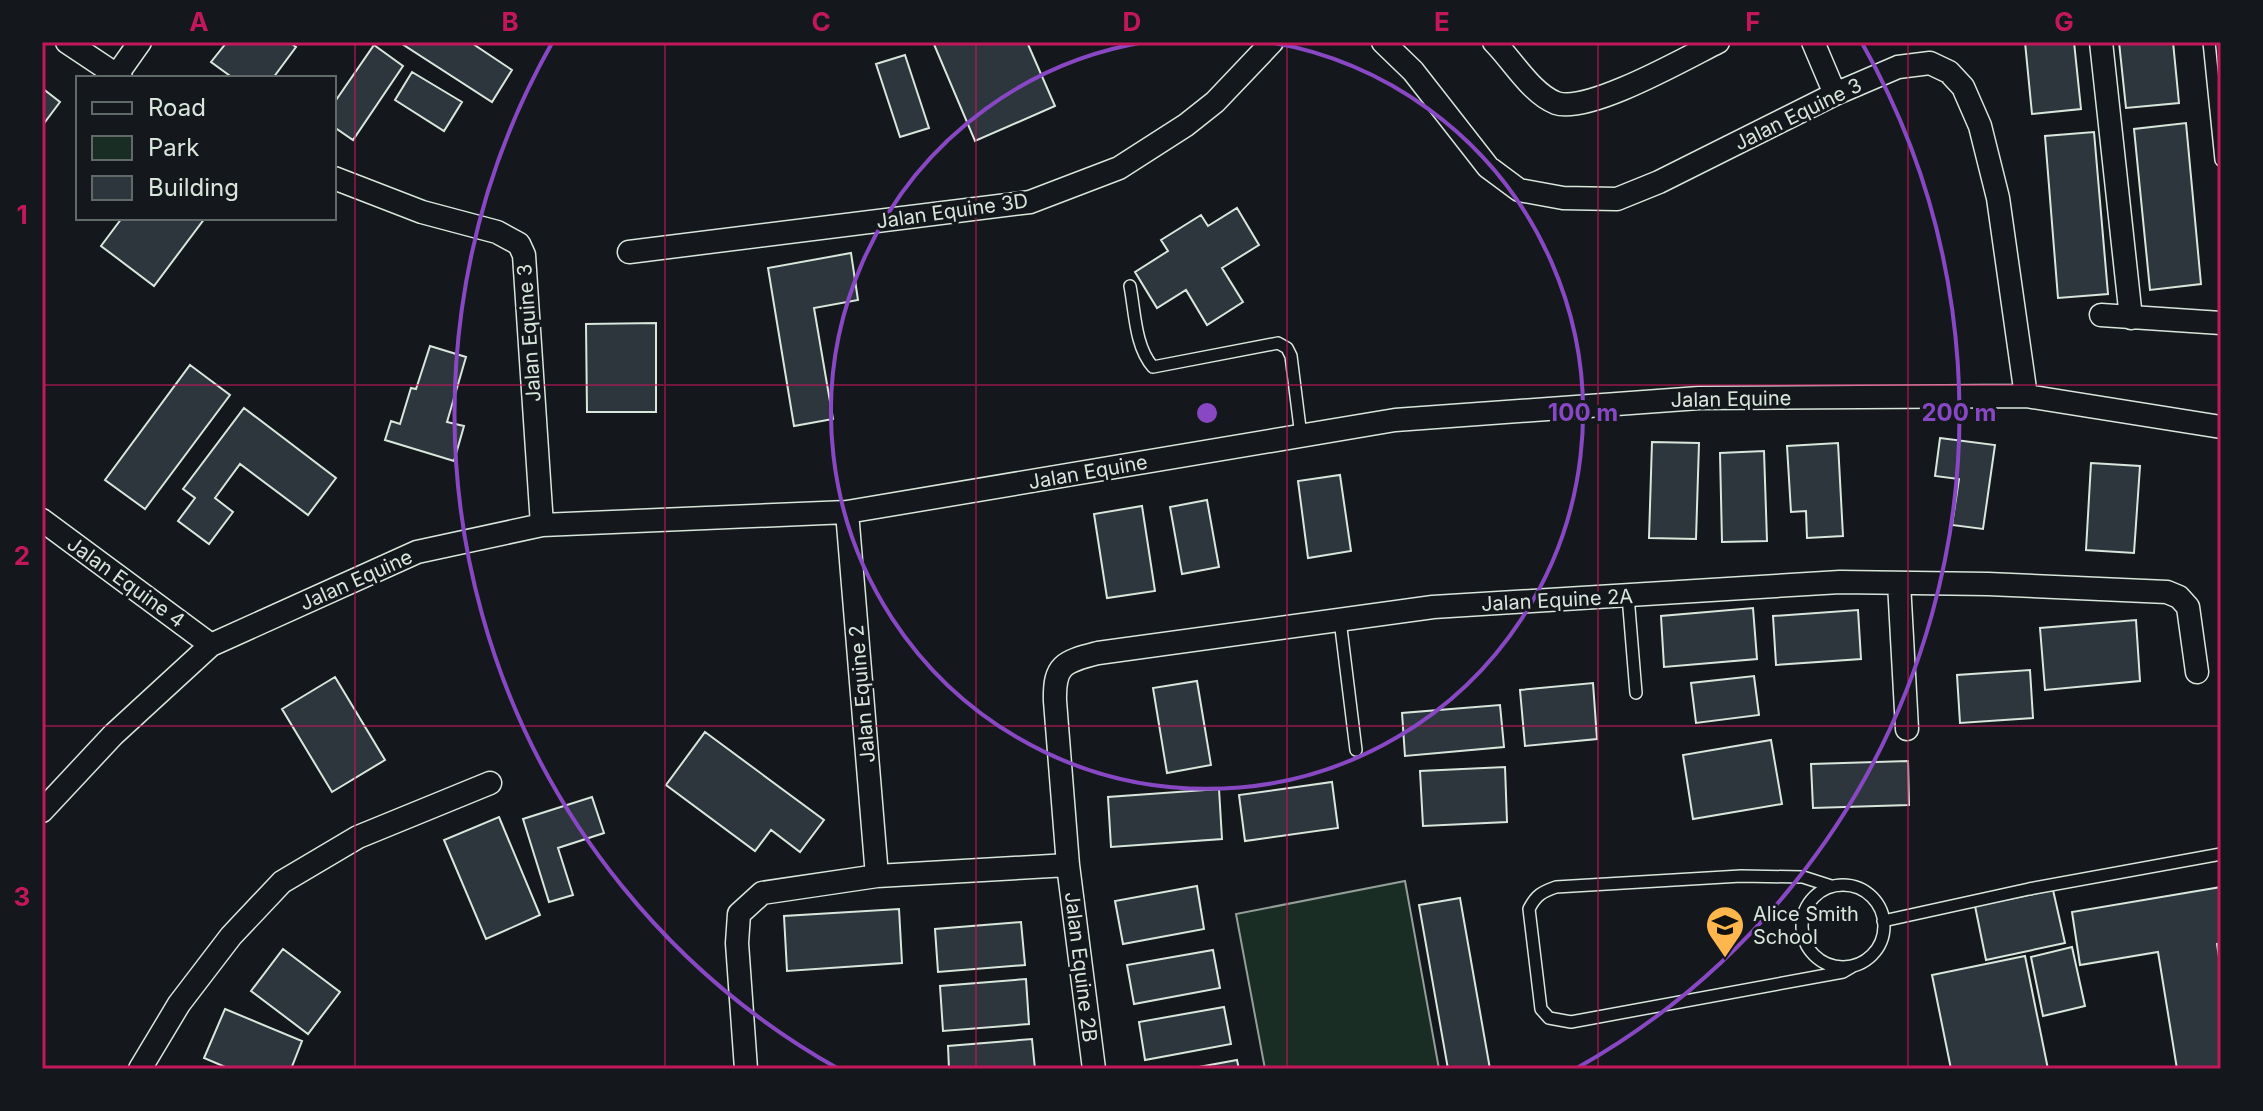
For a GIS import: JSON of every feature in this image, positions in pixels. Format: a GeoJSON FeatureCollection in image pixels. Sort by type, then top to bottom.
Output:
{"type":"FeatureCollection","features":[{"type":"Feature","properties":{"kind":"street"},"geometry":{"type":"LineString","coordinates":[[67,42],[117,76]]}},
{"type":"Feature","properties":{"kind":"street"},"geometry":{"type":"LineString","coordinates":[[119,76],[140,42]]}},
{"type":"Feature","properties":{"kind":"street","name":"Jalan Equine 3D"},"geometry":{"type":"LineString","coordinates":[[629,252],[1030,202],[1119,168],[1186,125],[1215,102],[1272,42]]}},
{"type":"Feature","properties":{"kind":"street","name":"Jalan Equine 3"},"geometry":{"type":"LineString","coordinates":[[1383,42],[1413,71],[1488,167],[1519,190],[1563,198],[1617,199],[1659,182],[1835,94],[1898,67],[1930,63],[1949,72],[1963,87],[1980,126],[1998,198],[2026,396]]}},
{"type":"Feature","properties":{"kind":"street"},"geometry":{"type":"LineString","coordinates":[[1500,48],[1539,93],[1558,103],[1573,104],[1640,81],[1718,42]]}},
{"type":"Feature","properties":{"kind":"street"},"geometry":{"type":"LineString","coordinates":[[1813,42],[1835,94]]}},
{"type":"Feature","properties":{"kind":"street"},"geometry":{"type":"LineString","coordinates":[[2101,42],[2131,318]]}},
{"type":"Feature","properties":{"kind":"street","name":"Jalan Equine 3"},"geometry":{"type":"LineString","coordinates":[[336,179],[422,212],[497,232],[519,244],[524,255],[542,525]]}},
{"type":"Feature","properties":{"kind":"street"},"geometry":{"type":"LineString","coordinates":[[2101,315],[2221,323]]}},
{"type":"Feature","properties":{"kind":"street","name":"Jalan Equine"},"geometry":{"type":"LineString","coordinates":[[42,811],[113,735],[211,645],[417,552],[542,525],[847,512],[1395,420],[1699,398],[2026,396],[2221,427]]}},
{"type":"Feature","properties":{"kind":"street","name":"Jalan Equine 2"},"geometry":{"type":"LineString","coordinates":[[847,512],[877,876]]}},
{"type":"Feature","properties":{"kind":"street","name":"Jalan Equine 4"},"geometry":{"type":"LineString","coordinates":[[42,520],[211,645]]}},
{"type":"Feature","properties":{"kind":"street","name":"Jalan Equine 2A"},"geometry":{"type":"LineString","coordinates":[[1068,865],[1054,678],[1062,665],[1098,653],[1433,607],[1840,582],[1988,584],[2167,592],[2179,597],[2188,607],[2197,672]]}},
{"type":"Feature","properties":{"kind":"street"},"geometry":{"type":"LineString","coordinates":[[1899,583],[1907,729]]}},
{"type":"Feature","properties":{"kind":"street"},"geometry":{"type":"LineString","coordinates":[[140,1069],[179,1004],[231,936],[282,882],[358,837],[490,783]]}},
{"type":"Feature","properties":{"kind":"street"},"geometry":{"type":"LineString","coordinates":[[746,1069],[737,943],[739,914],[762,893],[877,876],[1068,865]]}},
{"type":"Feature","properties":{"kind":"street","name":"Jalan Equine 2B"},"geometry":{"type":"LineString","coordinates":[[1068,865],[1094,1069]]}},
{"type":"Feature","properties":{"kind":"lane"},"geometry":{"type":"LineString","coordinates":[[2209,42],[2221,160]]}},
{"type":"Feature","properties":{"kind":"lane"},"geometry":{"type":"LineString","coordinates":[[1130,286],[1140,341],[1146,359],[1153,367],[1278,343],[1287,348],[1291,356],[1301,436]]}},
{"type":"Feature","properties":{"kind":"lane"},"geometry":{"type":"LineString","coordinates":[[1628,596],[1636,693]]}},
{"type":"Feature","properties":{"kind":"lane"},"geometry":{"type":"LineString","coordinates":[[1340,620],[1356,750]]}},
{"type":"Feature","properties":{"kind":"lane"},"geometry":{"type":"LineString","coordinates":[[1883,921],[2029,889],[2221,854]]}},
{"type":"Feature","properties":{"kind":"lane"},"geometry":{"type":"LineString","coordinates":[[1741,876],[1803,877],[1831,886],[1847,885],[1862,889],[1875,899],[1883,921],[1879,945],[1869,957],[1843,972],[1571,1022],[1549,1018],[1541,1009],[1529,909],[1541,892],[1556,887],[1741,876]]}},
{"type":"Feature","properties":{"kind":"lane"},"geometry":{"type":"LineString","coordinates":[[1831,886],[1817,894],[1806,906],[1802,922],[1803,938],[1811,952],[1824,962],[1839,967],[1855,965]]}},
{"type":"Feature","properties":{"kind":"green space"},"geometry":{"type":"Polygon","coordinates":[[[1405,881],[1439,1069],[1265,1069],[1236,914],[1405,881]]]}},
{"type":"Feature","properties":{"kind":"building"},"geometry":{"type":"Polygon","coordinates":[[[227,42],[289,42],[296,47],[274,76],[230,76],[211,62],[227,42]]]}},
{"type":"Feature","properties":{"kind":"building"},"geometry":{"type":"Polygon","coordinates":[[[399,42],[470,42],[512,70],[492,102],[399,42]]]}},
{"type":"Feature","properties":{"kind":"building"},"geometry":{"type":"Polygon","coordinates":[[[933,42],[1027,42],[1055,106],[975,141],[933,42]]]}},
{"type":"Feature","properties":{"kind":"building"},"geometry":{"type":"Polygon","coordinates":[[[2025,42],[2074,42],[2081,109],[2032,114],[2025,42]]]}},
{"type":"Feature","properties":{"kind":"building"},"geometry":{"type":"Polygon","coordinates":[[[2119,42],[2173,42],[2179,103],[2126,108],[2119,42]]]}},
{"type":"Feature","properties":{"kind":"building"},"geometry":{"type":"Polygon","coordinates":[[[374,45],[403,66],[353,140],[336,128],[336,100],[374,45]]]}},
{"type":"Feature","properties":{"kind":"building"},"geometry":{"type":"Polygon","coordinates":[[[905,55],[929,128],[900,137],[876,64],[905,55]]]}},
{"type":"Feature","properties":{"kind":"building"},"geometry":{"type":"Polygon","coordinates":[[[412,72],[462,102],[444,131],[395,100],[412,72]]]}},
{"type":"Feature","properties":{"kind":"building"},"geometry":{"type":"Polygon","coordinates":[[[42,88],[60,102],[42,126],[42,88]]]}},
{"type":"Feature","properties":{"kind":"building"},"geometry":{"type":"Polygon","coordinates":[[[2186,123],[2201,284],[2150,290],[2134,129],[2186,123]]]}},
{"type":"Feature","properties":{"kind":"building"},"geometry":{"type":"Polygon","coordinates":[[[2094,132],[2108,294],[2058,298],[2045,136],[2094,132]]]}},
{"type":"Feature","properties":{"kind":"building"},"geometry":{"type":"Polygon","coordinates":[[[1237,208],[1259,245],[1222,268],[1243,302],[1207,325],[1186,290],[1157,308],[1135,272],[1168,251],[1161,240],[1201,215],[1208,226],[1237,208]]]}},
{"type":"Feature","properties":{"kind":"building"},"geometry":{"type":"Polygon","coordinates":[[[120,220],[204,220],[154,286],[101,246],[120,220]]]}},
{"type":"Feature","properties":{"kind":"building"},"geometry":{"type":"Polygon","coordinates":[[[851,253],[858,300],[814,308],[833,419],[794,426],[768,268],[851,253]]]}},
{"type":"Feature","properties":{"kind":"building"},"geometry":{"type":"Polygon","coordinates":[[[656,323],[656,412],[587,412],[586,324],[656,323]]]}},
{"type":"Feature","properties":{"kind":"building"},"geometry":{"type":"Polygon","coordinates":[[[430,346],[466,357],[447,422],[464,426],[454,461],[385,440],[391,421],[400,424],[411,388],[416,389],[430,346]]]}},
{"type":"Feature","properties":{"kind":"building"},"geometry":{"type":"Polygon","coordinates":[[[190,365],[230,395],[145,509],[105,480],[190,365]]]}},
{"type":"Feature","properties":{"kind":"building"},"geometry":{"type":"Polygon","coordinates":[[[244,408],[336,478],[308,515],[240,464],[215,498],[233,512],[209,544],[178,521],[195,498],[183,489],[244,408]]]}},
{"type":"Feature","properties":{"kind":"building"},"geometry":{"type":"Polygon","coordinates":[[[1940,438],[1995,445],[1983,529],[1952,525],[1959,479],[1935,476],[1940,438]]]}},
{"type":"Feature","properties":{"kind":"building"},"geometry":{"type":"Polygon","coordinates":[[[1652,442],[1699,443],[1696,539],[1649,538],[1652,442]]]}},
{"type":"Feature","properties":{"kind":"building"},"geometry":{"type":"Polygon","coordinates":[[[1838,443],[1843,536],[1807,538],[1806,511],[1791,512],[1787,446],[1838,443]]]}},
{"type":"Feature","properties":{"kind":"building"},"geometry":{"type":"Polygon","coordinates":[[[1764,451],[1767,541],[1722,542],[1720,453],[1764,451]]]}},
{"type":"Feature","properties":{"kind":"building"},"geometry":{"type":"Polygon","coordinates":[[[2091,463],[2140,466],[2134,553],[2086,550],[2091,463]]]}},
{"type":"Feature","properties":{"kind":"building"},"geometry":{"type":"Polygon","coordinates":[[[1340,475],[1351,551],[1308,558],[1298,481],[1340,475]]]}},
{"type":"Feature","properties":{"kind":"building"},"geometry":{"type":"Polygon","coordinates":[[[1207,500],[1219,567],[1182,574],[1170,507],[1207,500]]]}},
{"type":"Feature","properties":{"kind":"building"},"geometry":{"type":"Polygon","coordinates":[[[1142,506],[1155,591],[1107,598],[1094,514],[1142,506]]]}},
{"type":"Feature","properties":{"kind":"building"},"geometry":{"type":"Polygon","coordinates":[[[1753,608],[1757,659],[1664,667],[1661,616],[1753,608]]]}},
{"type":"Feature","properties":{"kind":"building"},"geometry":{"type":"Polygon","coordinates":[[[1858,610],[1861,659],[1776,665],[1773,616],[1858,610]]]}},
{"type":"Feature","properties":{"kind":"building"},"geometry":{"type":"Polygon","coordinates":[[[2136,620],[2140,681],[2045,690],[2040,628],[2136,620]]]}},
{"type":"Feature","properties":{"kind":"building"},"geometry":{"type":"Polygon","coordinates":[[[2030,670],[2033,718],[1960,723],[1957,675],[2030,670]]]}},
{"type":"Feature","properties":{"kind":"building"},"geometry":{"type":"Polygon","coordinates":[[[1754,676],[1759,715],[1696,723],[1691,683],[1754,676]]]}},
{"type":"Feature","properties":{"kind":"building"},"geometry":{"type":"Polygon","coordinates":[[[335,677],[385,760],[332,792],[282,709],[335,677]]]}},
{"type":"Feature","properties":{"kind":"building"},"geometry":{"type":"Polygon","coordinates":[[[1197,681],[1211,765],[1167,773],[1153,688],[1197,681]]]}},
{"type":"Feature","properties":{"kind":"building"},"geometry":{"type":"Polygon","coordinates":[[[1593,683],[1597,739],[1525,746],[1520,690],[1593,683]]]}},
{"type":"Feature","properties":{"kind":"building"},"geometry":{"type":"Polygon","coordinates":[[[1500,705],[1504,747],[1405,756],[1402,713],[1500,705]]]}},
{"type":"Feature","properties":{"kind":"building"},"geometry":{"type":"Polygon","coordinates":[[[705,732],[824,820],[800,852],[771,830],[755,851],[666,785],[705,732]]]}},
{"type":"Feature","properties":{"kind":"building"},"geometry":{"type":"Polygon","coordinates":[[[1771,740],[1782,804],[1693,819],[1683,755],[1771,740]]]}},
{"type":"Feature","properties":{"kind":"building"},"geometry":{"type":"Polygon","coordinates":[[[1908,761],[1909,805],[1813,808],[1811,764],[1908,761]]]}},
{"type":"Feature","properties":{"kind":"building"},"geometry":{"type":"Polygon","coordinates":[[[1505,767],[1507,822],[1423,826],[1420,771],[1505,767]]]}},
{"type":"Feature","properties":{"kind":"building"},"geometry":{"type":"Polygon","coordinates":[[[1332,782],[1338,828],[1245,841],[1239,795],[1332,782]]]}},
{"type":"Feature","properties":{"kind":"building"},"geometry":{"type":"Polygon","coordinates":[[[1219,789],[1222,839],[1111,847],[1108,797],[1219,789]]]}},
{"type":"Feature","properties":{"kind":"building"},"geometry":{"type":"Polygon","coordinates":[[[592,797],[604,833],[558,848],[573,895],[549,902],[523,819],[592,797]]]}},
{"type":"Feature","properties":{"kind":"building"},"geometry":{"type":"Polygon","coordinates":[[[499,817],[540,915],[486,939],[444,840],[499,817]]]}},
{"type":"Feature","properties":{"kind":"building"},"geometry":{"type":"Polygon","coordinates":[[[1197,886],[1204,929],[1123,944],[1115,901],[1197,886]]]}},
{"type":"Feature","properties":{"kind":"building"},"geometry":{"type":"Polygon","coordinates":[[[2221,887],[2221,943],[2217,944],[2221,970],[2221,1069],[2177,1069],[2158,952],[2080,965],[2072,912],[2221,887]]]}},
{"type":"Feature","properties":{"kind":"building"},"geometry":{"type":"Polygon","coordinates":[[[2053,890],[2065,943],[1986,960],[1975,906],[2053,890]]]}},
{"type":"Feature","properties":{"kind":"building"},"geometry":{"type":"Polygon","coordinates":[[[1460,898],[1490,1069],[1448,1069],[1419,905],[1460,898]]]}},
{"type":"Feature","properties":{"kind":"building"},"geometry":{"type":"Polygon","coordinates":[[[899,909],[902,963],[787,971],[784,916],[899,909]]]}},
{"type":"Feature","properties":{"kind":"building"},"geometry":{"type":"Polygon","coordinates":[[[1021,922],[1025,965],[938,972],[935,929],[1021,922]]]}},
{"type":"Feature","properties":{"kind":"building"},"geometry":{"type":"Polygon","coordinates":[[[2072,947],[2085,1006],[2043,1016],[2031,957],[2072,947]]]}},
{"type":"Feature","properties":{"kind":"building"},"geometry":{"type":"Polygon","coordinates":[[[283,949],[340,992],[308,1034],[251,991],[283,949]]]}},
{"type":"Feature","properties":{"kind":"building"},"geometry":{"type":"Polygon","coordinates":[[[1213,950],[1220,988],[1134,1004],[1127,965],[1213,950]]]}},
{"type":"Feature","properties":{"kind":"building"},"geometry":{"type":"Polygon","coordinates":[[[2025,956],[2048,1069],[1951,1069],[1932,975],[2025,956]]]}},
{"type":"Feature","properties":{"kind":"building"},"geometry":{"type":"Polygon","coordinates":[[[1026,979],[1029,1024],[943,1031],[940,986],[1026,979]]]}},
{"type":"Feature","properties":{"kind":"building"},"geometry":{"type":"Polygon","coordinates":[[[1224,1007],[1231,1044],[1145,1060],[1139,1022],[1224,1007]]]}},
{"type":"Feature","properties":{"kind":"building"},"geometry":{"type":"Polygon","coordinates":[[[225,1009],[302,1041],[291,1069],[230,1069],[204,1058],[225,1009]]]}},
{"type":"Feature","properties":{"kind":"building"},"geometry":{"type":"Polygon","coordinates":[[[1032,1039],[1035,1069],[949,1069],[948,1046],[1032,1039]]]}},
{"type":"Feature","properties":{"kind":"building"},"geometry":{"type":"Polygon","coordinates":[[[1237,1060],[1239,1069],[1188,1069],[1237,1060]]]}},
{"type":"Feature","properties":{"kind":"place","name":"Alice Smith School"},"geometry":{"type":"Point","coordinates":[1725,959]}}]}
